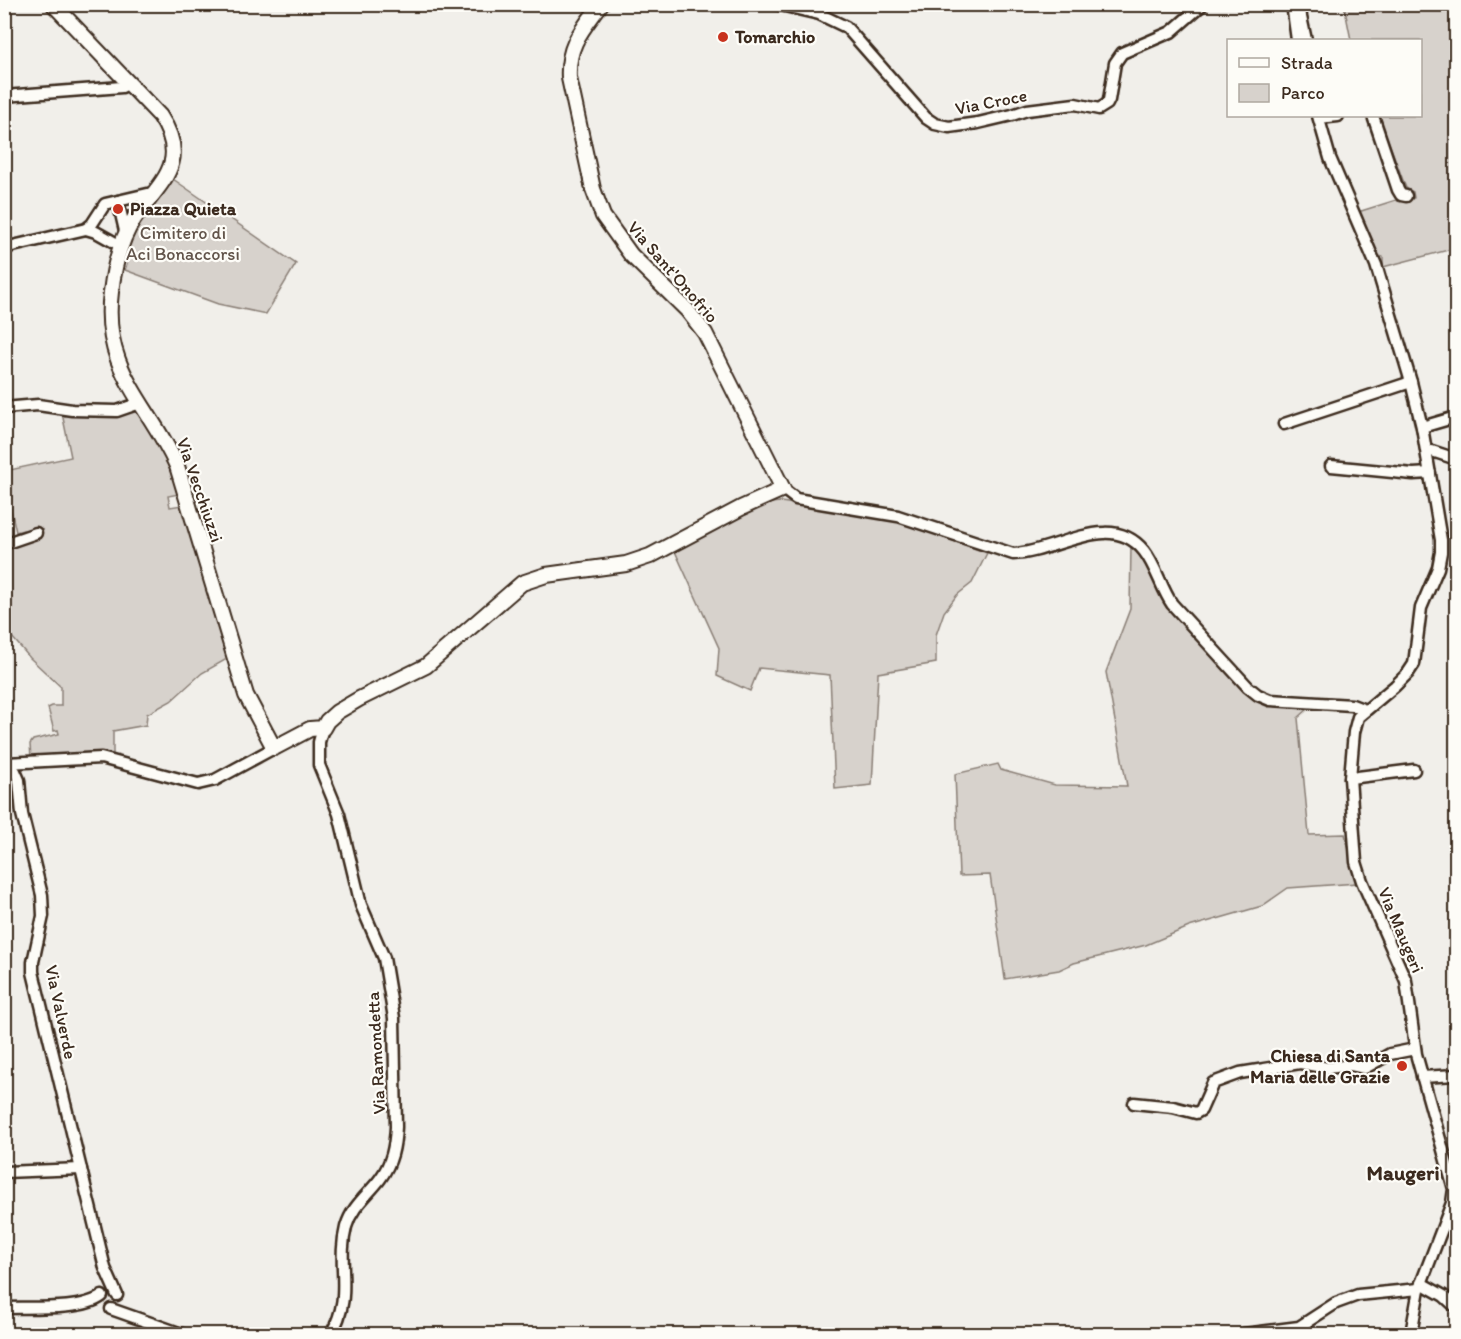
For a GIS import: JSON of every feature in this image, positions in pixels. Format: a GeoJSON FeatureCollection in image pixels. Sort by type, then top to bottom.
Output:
{"type":"FeatureCollection","features":[{"type":"Feature","properties":{"kind":"main road","name":"Via Vecchiuzzi"},"geometry":{"type":"LineString","coordinates":[[53,4],[160,116],[167,126],[173,143],[173,160],[168,173],[134,220],[123,241],[111,291],[110,328],[113,350],[120,368],[177,466],[246,695],[274,748]]}},
{"type":"Feature","properties":{"kind":"main road","name":"Via Sant'Onofrio"},"geometry":{"type":"LineString","coordinates":[[601,4],[575,39],[568,64],[593,189],[603,216],[631,255],[687,310],[705,333],[783,489]]}},
{"type":"Feature","properties":{"kind":"main road"},"geometry":{"type":"LineString","coordinates":[[274,748],[310,729],[323,728],[327,720],[337,712],[426,666],[522,584],[546,575],[611,566],[650,556],[741,508],[783,489]]}},
{"type":"Feature","properties":{"kind":"street","name":"Via Croce"},"geometry":{"type":"LineString","coordinates":[[776,4],[819,14],[846,27],[926,118],[935,124],[949,126],[972,124],[1027,110],[1078,104],[1094,109],[1103,107],[1109,100],[1114,63],[1122,53],[1172,32],[1203,4]]}},
{"type":"Feature","properties":{"kind":"street"},"geometry":{"type":"LineString","coordinates":[[1292,4],[1297,39]]}},
{"type":"Feature","properties":{"kind":"street"},"geometry":{"type":"LineString","coordinates":[[1300,4],[1306,39]]}},
{"type":"Feature","properties":{"kind":"street"},"geometry":{"type":"LineString","coordinates":[[4,96],[122,87],[129,83]]}},
{"type":"Feature","properties":{"kind":"street"},"geometry":{"type":"LineString","coordinates":[[783,489],[796,499],[898,516],[1013,554],[1028,553],[1094,533],[1120,533],[1134,541],[1146,553],[1172,604],[1258,695],[1270,700],[1352,705],[1365,710],[1395,686],[1408,673],[1413,664],[1421,608],[1438,568],[1442,552],[1427,453],[1411,382],[1376,265],[1330,158],[1326,117]]}},
{"type":"Feature","properties":{"kind":"street"},"geometry":{"type":"LineString","coordinates":[[1373,117],[1398,190],[1401,195],[1406,196]]}},
{"type":"Feature","properties":{"kind":"street"},"geometry":{"type":"LineString","coordinates":[[4,248],[86,229],[105,204],[156,192]]}},
{"type":"Feature","properties":{"kind":"street"},"geometry":{"type":"LineString","coordinates":[[86,229],[123,241],[118,201]]}},
{"type":"Feature","properties":{"kind":"street"},"geometry":{"type":"LineString","coordinates":[[1284,424],[1411,382]]}},
{"type":"Feature","properties":{"kind":"street"},"geometry":{"type":"LineString","coordinates":[[4,408],[38,405],[72,410],[117,411],[140,403]]}},
{"type":"Feature","properties":{"kind":"street"},"geometry":{"type":"LineString","coordinates":[[1422,427],[1456,417]]}},
{"type":"Feature","properties":{"kind":"street"},"geometry":{"type":"LineString","coordinates":[[1427,453],[1432,451],[1456,459]]}},
{"type":"Feature","properties":{"kind":"street"},"geometry":{"type":"LineString","coordinates":[[1331,466],[1413,474],[1430,472]]}},
{"type":"Feature","properties":{"kind":"street"},"geometry":{"type":"LineString","coordinates":[[4,544],[36,533]]}},
{"type":"Feature","properties":{"kind":"street","name":"Via Maugeri"},"geometry":{"type":"LineString","coordinates":[[1365,710],[1358,717],[1354,732],[1350,778],[1356,862],[1362,881],[1406,981],[1415,1049],[1454,1189],[1452,1203],[1414,1306],[1411,1335]]}},
{"type":"Feature","properties":{"kind":"street","name":"Via Ramondetta"},"geometry":{"type":"LineString","coordinates":[[323,728],[319,742],[319,765],[339,814],[361,905],[384,958],[394,1018],[396,1127],[395,1144],[387,1168],[358,1203],[347,1225],[343,1256],[344,1298],[332,1335]]}},
{"type":"Feature","properties":{"kind":"street"},"geometry":{"type":"LineString","coordinates":[[7,763],[101,758],[198,784],[215,780],[274,748]]}},
{"type":"Feature","properties":{"kind":"street","name":"Via Valverde"},"geometry":{"type":"LineString","coordinates":[[7,763],[15,771],[18,780],[22,814],[42,895],[43,916],[33,972],[105,1268]]}},
{"type":"Feature","properties":{"kind":"street"},"geometry":{"type":"LineString","coordinates":[[1350,778],[1414,770]]}},
{"type":"Feature","properties":{"kind":"street"},"geometry":{"type":"LineString","coordinates":[[1134,1102],[1173,1107],[1192,1114],[1201,1110],[1213,1083],[1240,1073],[1300,1063],[1329,1068],[1351,1065],[1365,1068],[1390,1054],[1415,1049]]}},
{"type":"Feature","properties":{"kind":"street"},"geometry":{"type":"LineString","coordinates":[[1422,1077],[1456,1075]]}},
{"type":"Feature","properties":{"kind":"street"},"geometry":{"type":"LineString","coordinates":[[4,1172],[81,1169]]}},
{"type":"Feature","properties":{"kind":"street"},"geometry":{"type":"LineString","coordinates":[[105,1268],[103,1305],[182,1335]]}},
{"type":"Feature","properties":{"kind":"street"},"geometry":{"type":"LineString","coordinates":[[105,1268],[118,1296],[127,1307],[148,1321]]}},
{"type":"Feature","properties":{"kind":"street"},"geometry":{"type":"LineString","coordinates":[[1244,1335],[1299,1327],[1346,1298],[1358,1294],[1391,1292],[1420,1286],[1444,1296],[1456,1307]]}},
{"type":"Feature","properties":{"kind":"street"},"geometry":{"type":"LineString","coordinates":[[68,1306],[92,1302],[111,1291],[118,1296]]}},
{"type":"Feature","properties":{"kind":"street"},"geometry":{"type":"LineString","coordinates":[[1391,1292],[1406,1297],[1414,1306]]}},
{"type":"Feature","properties":{"kind":"street"},"geometry":{"type":"LineString","coordinates":[[4,1308],[68,1306],[110,1309],[118,1304],[118,1296]]}},
{"type":"Feature","properties":{"kind":"green space"},"geometry":{"type":"Polygon","coordinates":[[[1344,5],[1456,5],[1456,248],[1383,267],[1383,257],[1379,256],[1358,212],[1396,200],[1414,198],[1413,192],[1406,188],[1379,117],[1422,117],[1422,39],[1351,39],[1344,5]]]}},
{"type":"Feature","properties":{"kind":"green space","name":"Cimitero di Aci Bonaccorsi"},"geometry":{"type":"Polygon","coordinates":[[[173,179],[296,264],[266,314],[218,304],[125,270],[128,261],[123,253],[139,224],[173,179]]]}},
{"type":"Feature","properties":{"kind":"green space"},"geometry":{"type":"Polygon","coordinates":[[[138,411],[164,455],[179,494],[168,496],[170,507],[182,505],[227,659],[202,673],[171,701],[147,714],[146,725],[113,731],[113,756],[104,754],[31,758],[30,744],[33,740],[59,734],[58,730],[54,731],[48,708],[61,706],[61,687],[30,658],[5,629],[4,549],[37,537],[23,530],[16,532],[5,483],[5,471],[71,457],[62,413],[120,414],[138,411]]]}},
{"type":"Feature","properties":{"kind":"green space"},"geometry":{"type":"Polygon","coordinates":[[[781,502],[895,520],[987,553],[972,583],[957,595],[944,612],[936,635],[936,663],[878,673],[872,785],[835,789],[830,675],[759,668],[750,691],[717,676],[719,648],[674,549],[739,514],[767,504],[781,502]]]}},
{"type":"Feature","properties":{"kind":"green space"},"geometry":{"type":"Polygon","coordinates":[[[1131,545],[1143,560],[1163,601],[1242,689],[1265,703],[1308,709],[1298,718],[1309,835],[1345,834],[1357,883],[1288,888],[1262,906],[1189,927],[1146,945],[1074,963],[1059,970],[1005,979],[990,875],[959,876],[955,774],[998,764],[1001,770],[1055,785],[1127,786],[1106,672],[1130,609],[1131,545]]]}},
{"type":"Feature","properties":{"kind":"place","name":"Tomarchio"},"geometry":{"type":"Point","coordinates":[723,37]}},
{"type":"Feature","properties":{"kind":"place","name":"Piazza Quieta"},"geometry":{"type":"Point","coordinates":[118,209]}},
{"type":"Feature","properties":{"kind":"place","name":"Chiesa di Santa Maria delle Grazie"},"geometry":{"type":"Point","coordinates":[1402,1066]}},
{"type":"Feature","properties":{"kind":"district","name":"Maugeri"},"geometry":{"type":"Point","coordinates":[1403,1173]}}]}
